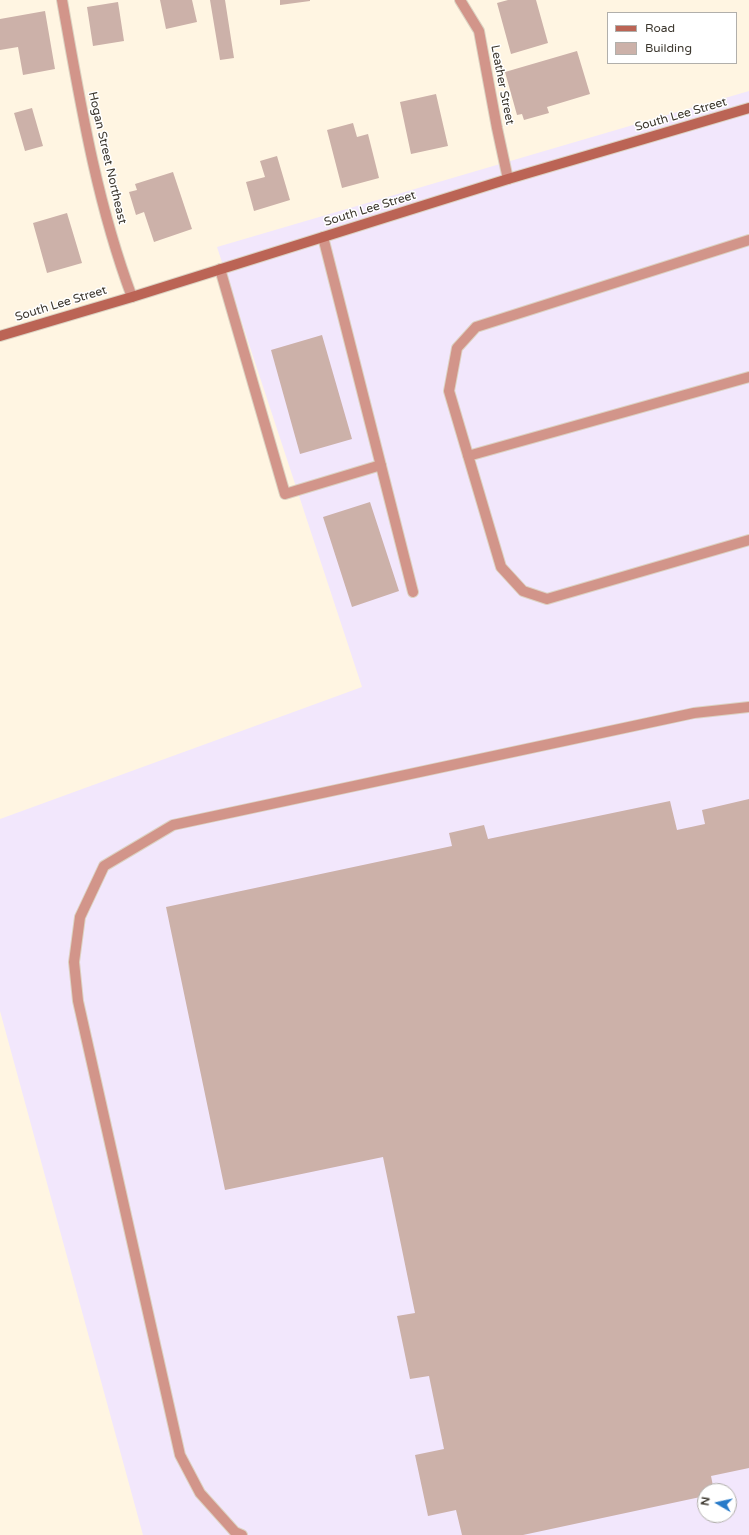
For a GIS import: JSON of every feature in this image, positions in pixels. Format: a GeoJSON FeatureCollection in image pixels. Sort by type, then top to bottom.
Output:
{"type":"FeatureCollection","features":[{"type":"Feature","properties":{"kind":"street","name":"Hogan Street Northeast"},"geometry":{"type":"LineString","coordinates":[[62,0],[85,130],[102,200],[123,272],[132,297]]}},
{"type":"Feature","properties":{"kind":"street","name":"Leather Street"},"geometry":{"type":"LineString","coordinates":[[460,0],[479,31],[498,136],[508,179]]}},
{"type":"Feature","properties":{"kind":"street","name":"South Lee Street"},"geometry":{"type":"LineString","coordinates":[[0,336],[132,297],[508,179],[749,108]]}},
{"type":"Feature","properties":{"kind":"street"},"geometry":{"type":"LineString","coordinates":[[323,237],[413,592]]}},
{"type":"Feature","properties":{"kind":"street"},"geometry":{"type":"LineString","coordinates":[[749,240],[476,327],[457,348],[449,391],[501,567],[524,591],[547,599],[749,540]]}},
{"type":"Feature","properties":{"kind":"street"},"geometry":{"type":"LineString","coordinates":[[220,269],[285,494],[381,465]]}},
{"type":"Feature","properties":{"kind":"street"},"geometry":{"type":"LineString","coordinates":[[468,456],[749,377]]}},
{"type":"Feature","properties":{"kind":"street"},"geometry":{"type":"LineString","coordinates":[[242,1535],[235,1532],[200,1492],[180,1455],[78,1001],[74,962],[80,917],[104,866],[173,825],[694,713],[749,707]]}},
{"type":"Feature","properties":{"kind":"shaded area"},"geometry":{"type":"Polygon","coordinates":[[[749,91],[749,1535],[143,1535],[0,1011],[0,819],[362,687],[217,247],[749,91]]]}},
{"type":"Feature","properties":{"kind":"building"},"geometry":{"type":"Polygon","coordinates":[[[160,0],[192,0],[197,22],[166,29],[160,0]]]}},
{"type":"Feature","properties":{"kind":"building"},"geometry":{"type":"Polygon","coordinates":[[[210,0],[225,0],[234,58],[220,60],[210,0]]]}},
{"type":"Feature","properties":{"kind":"building"},"geometry":{"type":"Polygon","coordinates":[[[280,0],[310,0],[310,1],[280,5],[280,0]]]}},
{"type":"Feature","properties":{"kind":"building"},"geometry":{"type":"Polygon","coordinates":[[[508,0],[536,0],[548,43],[511,54],[497,3],[508,0]]]}},
{"type":"Feature","properties":{"kind":"building"},"geometry":{"type":"Polygon","coordinates":[[[118,2],[124,41],[93,46],[87,7],[118,2]]]}},
{"type":"Feature","properties":{"kind":"building"},"geometry":{"type":"Polygon","coordinates":[[[45,11],[55,69],[23,75],[18,47],[0,50],[0,19],[45,11]]]}},
{"type":"Feature","properties":{"kind":"building"},"geometry":{"type":"Polygon","coordinates":[[[577,51],[590,94],[547,107],[549,113],[524,120],[522,114],[517,115],[505,72],[577,51]]]}},
{"type":"Feature","properties":{"kind":"building"},"geometry":{"type":"Polygon","coordinates":[[[436,94],[448,146],[411,154],[400,102],[436,94]]]}},
{"type":"Feature","properties":{"kind":"building"},"geometry":{"type":"Polygon","coordinates":[[[32,108],[43,146],[25,151],[14,113],[32,108]]]}},
{"type":"Feature","properties":{"kind":"building"},"geometry":{"type":"Polygon","coordinates":[[[353,123],[357,137],[368,134],[379,178],[342,188],[327,130],[353,123]]]}},
{"type":"Feature","properties":{"kind":"building"},"geometry":{"type":"Polygon","coordinates":[[[277,156],[290,200],[254,211],[246,182],[265,177],[260,161],[277,156]]]}},
{"type":"Feature","properties":{"kind":"building"},"geometry":{"type":"Polygon","coordinates":[[[173,172],[192,229],[154,242],[144,212],[136,215],[129,192],[137,190],[135,184],[173,172]]]}},
{"type":"Feature","properties":{"kind":"building"},"geometry":{"type":"Polygon","coordinates":[[[67,213],[82,263],[47,273],[33,223],[67,213]]]}},
{"type":"Feature","properties":{"kind":"building"},"geometry":{"type":"Polygon","coordinates":[[[322,335],[352,439],[300,454],[271,350],[322,335]]]}},
{"type":"Feature","properties":{"kind":"building"},"geometry":{"type":"Polygon","coordinates":[[[370,502],[399,591],[352,607],[323,517],[370,502]]]}},
{"type":"Feature","properties":{"kind":"building"},"geometry":{"type":"Polygon","coordinates":[[[749,799],[749,1468],[711,1476],[712,1483],[697,1483],[697,1498],[523,1535],[462,1535],[456,1510],[428,1516],[415,1455],[444,1449],[429,1376],[410,1379],[397,1316],[415,1313],[383,1157],[225,1190],[166,907],[452,846],[449,833],[484,825],[488,839],[670,801],[677,830],[705,824],[702,810],[749,799]]]}}]}
